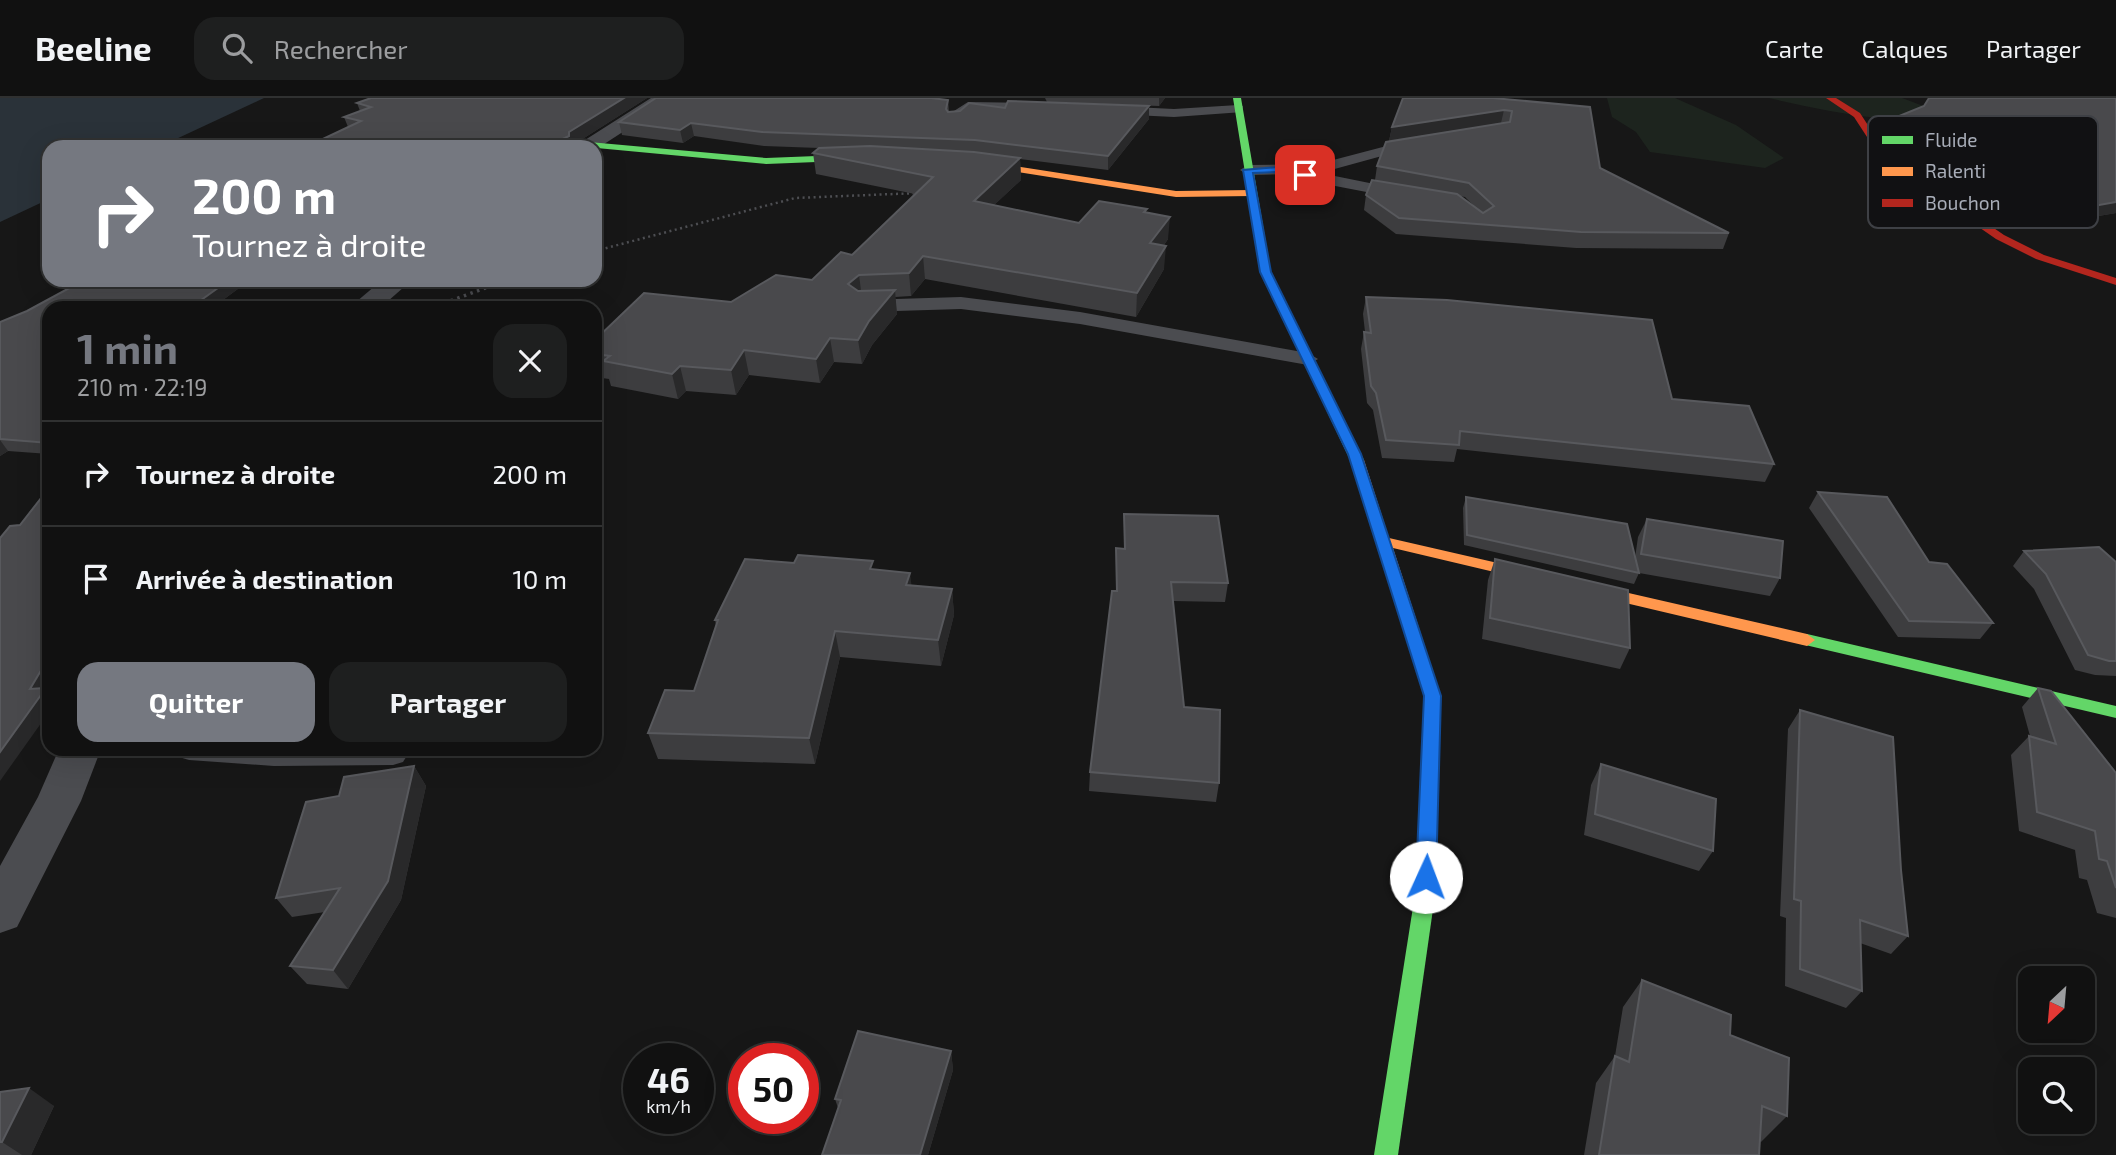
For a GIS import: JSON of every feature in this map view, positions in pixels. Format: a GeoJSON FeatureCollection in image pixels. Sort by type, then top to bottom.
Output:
{"type":"FeatureCollection","features":[{"type":"Feature","properties":{"kind":"street"},"geometry":{"type":"LineString","coordinates":[[597,140],[665,98]]}},
{"type":"Feature","properties":{"kind":"street"},"geometry":{"type":"LineString","coordinates":[[1830,98],[1857,115],[1868,132]]}},
{"type":"Feature","properties":{"kind":"street"},"geometry":{"type":"LineString","coordinates":[[1237,104],[1266,272],[1355,454],[1433,696],[1425,902],[1387,1155]]}},
{"type":"Feature","properties":{"kind":"street"},"geometry":{"type":"LineString","coordinates":[[602,147],[766,161],[885,157]]}},
{"type":"Feature","properties":{"kind":"street"},"geometry":{"type":"LineString","coordinates":[[950,161],[1176,194],[1252,193]]}},
{"type":"Feature","properties":{"kind":"street"},"geometry":{"type":"LineString","coordinates":[[1987,228],[2040,257],[2116,282]]}},
{"type":"Feature","properties":{"kind":"street"},"geometry":{"type":"LineString","coordinates":[[372,301],[390,287]]}},
{"type":"Feature","properties":{"kind":"street"},"geometry":{"type":"LineString","coordinates":[[1383,541],[2116,712]]}},
{"type":"Feature","properties":{"kind":"street"},"geometry":{"type":"LineString","coordinates":[[0,912],[59,801],[77,756]]}},
{"type":"Feature","properties":{"kind":"lane"},"geometry":{"type":"LineString","coordinates":[[1093,109],[1174,113],[1237,104]]}},
{"type":"Feature","properties":{"kind":"lane"},"geometry":{"type":"LineString","coordinates":[[954,119],[968,106],[1052,108]]}},
{"type":"Feature","properties":{"kind":"lane"},"geometry":{"type":"LineString","coordinates":[[1248,170],[1319,169],[1398,145],[1437,139]]}},
{"type":"Feature","properties":{"kind":"lane"},"geometry":{"type":"LineString","coordinates":[[1278,170],[1421,197]]}},
{"type":"Feature","properties":{"kind":"lane"},"geometry":{"type":"LineString","coordinates":[[863,306],[961,303],[1080,318],[1308,359]]}},
{"type":"Feature","properties":{"kind":"path"},"geometry":{"type":"LineString","coordinates":[[602,249],[795,198],[915,195],[975,163]]}},
{"type":"Feature","properties":{"kind":"path"},"geometry":{"type":"LineString","coordinates":[[449,301],[488,287]]}},
{"type":"Feature","properties":{"kind":"shaded area"},"geometry":{"type":"Polygon","coordinates":[[[0,98],[264,98],[174,140],[42,140],[42,202],[0,222],[0,98]]]}},
{"type":"Feature","properties":{"kind":"shaded area"},"geometry":{"type":"Polygon","coordinates":[[[1607,98],[1675,98],[1736,125],[1784,158],[1765,168],[1650,152],[1636,132],[1612,117],[1607,98]]]}},
{"type":"Feature","properties":{"kind":"shaded area"},"geometry":{"type":"Polygon","coordinates":[[[1769,98],[1902,98],[1950,116],[1868,117],[1769,98]]]}},
{"type":"Feature","properties":{"kind":"building"},"geometry":{"type":"Polygon","coordinates":[[[371,98],[624,98],[561,140],[321,140],[361,121],[344,117],[371,107],[357,103],[371,98]]]}},
{"type":"Feature","properties":{"kind":"building"},"geometry":{"type":"Polygon","coordinates":[[[656,98],[931,98],[948,100],[948,112],[960,111],[969,103],[1005,108],[1008,101],[1149,106],[1108,156],[975,140],[762,132],[691,123],[680,130],[619,122],[656,98]]]}},
{"type":"Feature","properties":{"kind":"building"},"geometry":{"type":"Polygon","coordinates":[[[1403,98],[1493,98],[1590,107],[1600,168],[1729,233],[1581,232],[1399,218],[1366,195],[1372,180],[1457,194],[1483,213],[1494,206],[1469,183],[1377,166],[1386,142],[1510,122],[1512,111],[1392,127],[1403,98]]]}},
{"type":"Feature","properties":{"kind":"building"},"geometry":{"type":"Polygon","coordinates":[[[1929,98],[2116,98],[2116,202],[2098,205],[2098,116],[1899,116],[1924,106],[1929,98]]]}},
{"type":"Feature","properties":{"kind":"building"},"geometry":{"type":"Polygon","coordinates":[[[870,146],[974,152],[1020,158],[974,201],[1079,223],[1099,201],[1147,209],[1144,212],[1170,217],[1150,243],[1166,246],[1137,293],[923,256],[909,273],[859,275],[848,284],[858,291],[895,290],[869,321],[858,340],[830,338],[816,359],[744,350],[731,370],[680,366],[672,374],[603,361],[610,356],[602,355],[602,333],[644,293],[731,302],[776,275],[812,280],[841,252],[852,255],[933,177],[813,153],[819,148],[870,146]]]}},
{"type":"Feature","properties":{"kind":"building"},"geometry":{"type":"Polygon","coordinates":[[[71,287],[219,287],[200,301],[45,301],[71,287]]]}},
{"type":"Feature","properties":{"kind":"building"},"geometry":{"type":"Polygon","coordinates":[[[1366,297],[1447,300],[1652,320],[1672,399],[1749,406],[1774,464],[1460,431],[1459,445],[1386,440],[1376,393],[1371,386],[1364,332],[1371,333],[1366,297]]]}},
{"type":"Feature","properties":{"kind":"building"},"geometry":{"type":"Polygon","coordinates":[[[42,303],[42,442],[0,439],[0,322],[42,303]]]}},
{"type":"Feature","properties":{"kind":"building"},"geometry":{"type":"Polygon","coordinates":[[[1818,492],[1887,497],[1929,562],[1947,564],[1993,623],[1909,621],[1818,492]]]}},
{"type":"Feature","properties":{"kind":"building"},"geometry":{"type":"Polygon","coordinates":[[[42,497],[42,669],[30,689],[42,688],[42,694],[0,752],[0,538],[10,526],[20,525],[42,497]]]}},
{"type":"Feature","properties":{"kind":"building"},"geometry":{"type":"Polygon","coordinates":[[[1466,497],[1627,524],[1639,573],[1467,535],[1466,497]]]}},
{"type":"Feature","properties":{"kind":"building"},"geometry":{"type":"Polygon","coordinates":[[[1124,514],[1218,516],[1228,583],[1171,582],[1184,707],[1220,710],[1219,783],[1090,772],[1112,591],[1117,591],[1116,548],[1125,549],[1124,514]]]}},
{"type":"Feature","properties":{"kind":"building"},"geometry":{"type":"Polygon","coordinates":[[[1647,519],[1783,541],[1780,578],[1641,554],[1647,519]]]}},
{"type":"Feature","properties":{"kind":"building"},"geometry":{"type":"Polygon","coordinates":[[[2099,547],[2116,562],[2116,661],[2088,655],[2046,574],[2024,551],[2099,547]]]}},
{"type":"Feature","properties":{"kind":"building"},"geometry":{"type":"Polygon","coordinates":[[[798,555],[873,561],[870,569],[910,573],[906,585],[952,589],[938,640],[835,631],[809,738],[648,733],[665,690],[694,691],[718,620],[715,620],[745,559],[794,563],[798,555]]]}},
{"type":"Feature","properties":{"kind":"building"},"geometry":{"type":"Polygon","coordinates":[[[1495,559],[1628,590],[1630,648],[1490,618],[1495,559]]]}},
{"type":"Feature","properties":{"kind":"building"},"geometry":{"type":"Polygon","coordinates":[[[2038,688],[2051,691],[2116,773],[2116,888],[2107,861],[2099,859],[2095,831],[2037,812],[2029,736],[2056,744],[2038,688]]]}},
{"type":"Feature","properties":{"kind":"building"},"geometry":{"type":"Polygon","coordinates":[[[1800,710],[1893,737],[1908,936],[1860,920],[1862,991],[1800,969],[1801,901],[1794,899],[1800,710]]]}},
{"type":"Feature","properties":{"kind":"building"},"geometry":{"type":"Polygon","coordinates":[[[1601,764],[1716,799],[1713,851],[1595,814],[1601,764]]]}},
{"type":"Feature","properties":{"kind":"building"},"geometry":{"type":"Polygon","coordinates":[[[414,766],[388,881],[333,970],[290,966],[340,888],[276,898],[306,802],[339,796],[344,777],[414,766]]]}},
{"type":"Feature","properties":{"kind":"building"},"geometry":{"type":"Polygon","coordinates":[[[1642,980],[1731,1015],[1730,1035],[1789,1058],[1787,1116],[1762,1106],[1759,1155],[1599,1155],[1615,1056],[1629,1062],[1642,980]]]}},
{"type":"Feature","properties":{"kind":"building"},"geometry":{"type":"Polygon","coordinates":[[[858,1031],[951,1051],[920,1155],[822,1155],[841,1100],[835,1099],[858,1031]]]}},
{"type":"Feature","properties":{"kind":"building"},"geometry":{"type":"Polygon","coordinates":[[[29,1088],[2,1142],[0,1142],[0,1092],[29,1088]]]}},
{"type":"Feature","properties":{"kind":"traffic: fast"},"geometry":{"type":"LineString","coordinates":[[1237,98],[1266,272],[1357,460]]}},
{"type":"Feature","properties":{"kind":"traffic: fast"},"geometry":{"type":"LineString","coordinates":[[602,146],[766,161],[867,157]]}},
{"type":"Feature","properties":{"kind":"traffic: fast"},"geometry":{"type":"LineString","coordinates":[[1807,640],[2116,712]]}},
{"type":"Feature","properties":{"kind":"traffic: fast"},"geometry":{"type":"LineString","coordinates":[[1386,1155],[1426,888]]}},
{"type":"Feature","properties":{"kind":"traffic: slow"},"geometry":{"type":"LineString","coordinates":[[969,162],[1176,194],[1252,193]]}},
{"type":"Feature","properties":{"kind":"traffic: slow"},"geometry":{"type":"LineString","coordinates":[[1357,460],[1433,696],[1426,888]]}},
{"type":"Feature","properties":{"kind":"traffic: slow"},"geometry":{"type":"LineString","coordinates":[[1383,541],[1807,640]]}},
{"type":"Feature","properties":{"kind":"traffic: jam"},"geometry":{"type":"LineString","coordinates":[[1830,98],[1857,115],[1868,132]]}},
{"type":"Feature","properties":{"kind":"traffic: jam"},"geometry":{"type":"LineString","coordinates":[[1987,228],[2040,257],[2116,282]]}},
{"type":"Feature","properties":{"kind":"route"},"geometry":{"type":"LineString","coordinates":[[1305,175],[1278,170],[1248,170],[1266,272],[1355,454],[1433,696],[1426,877]]}}]}
